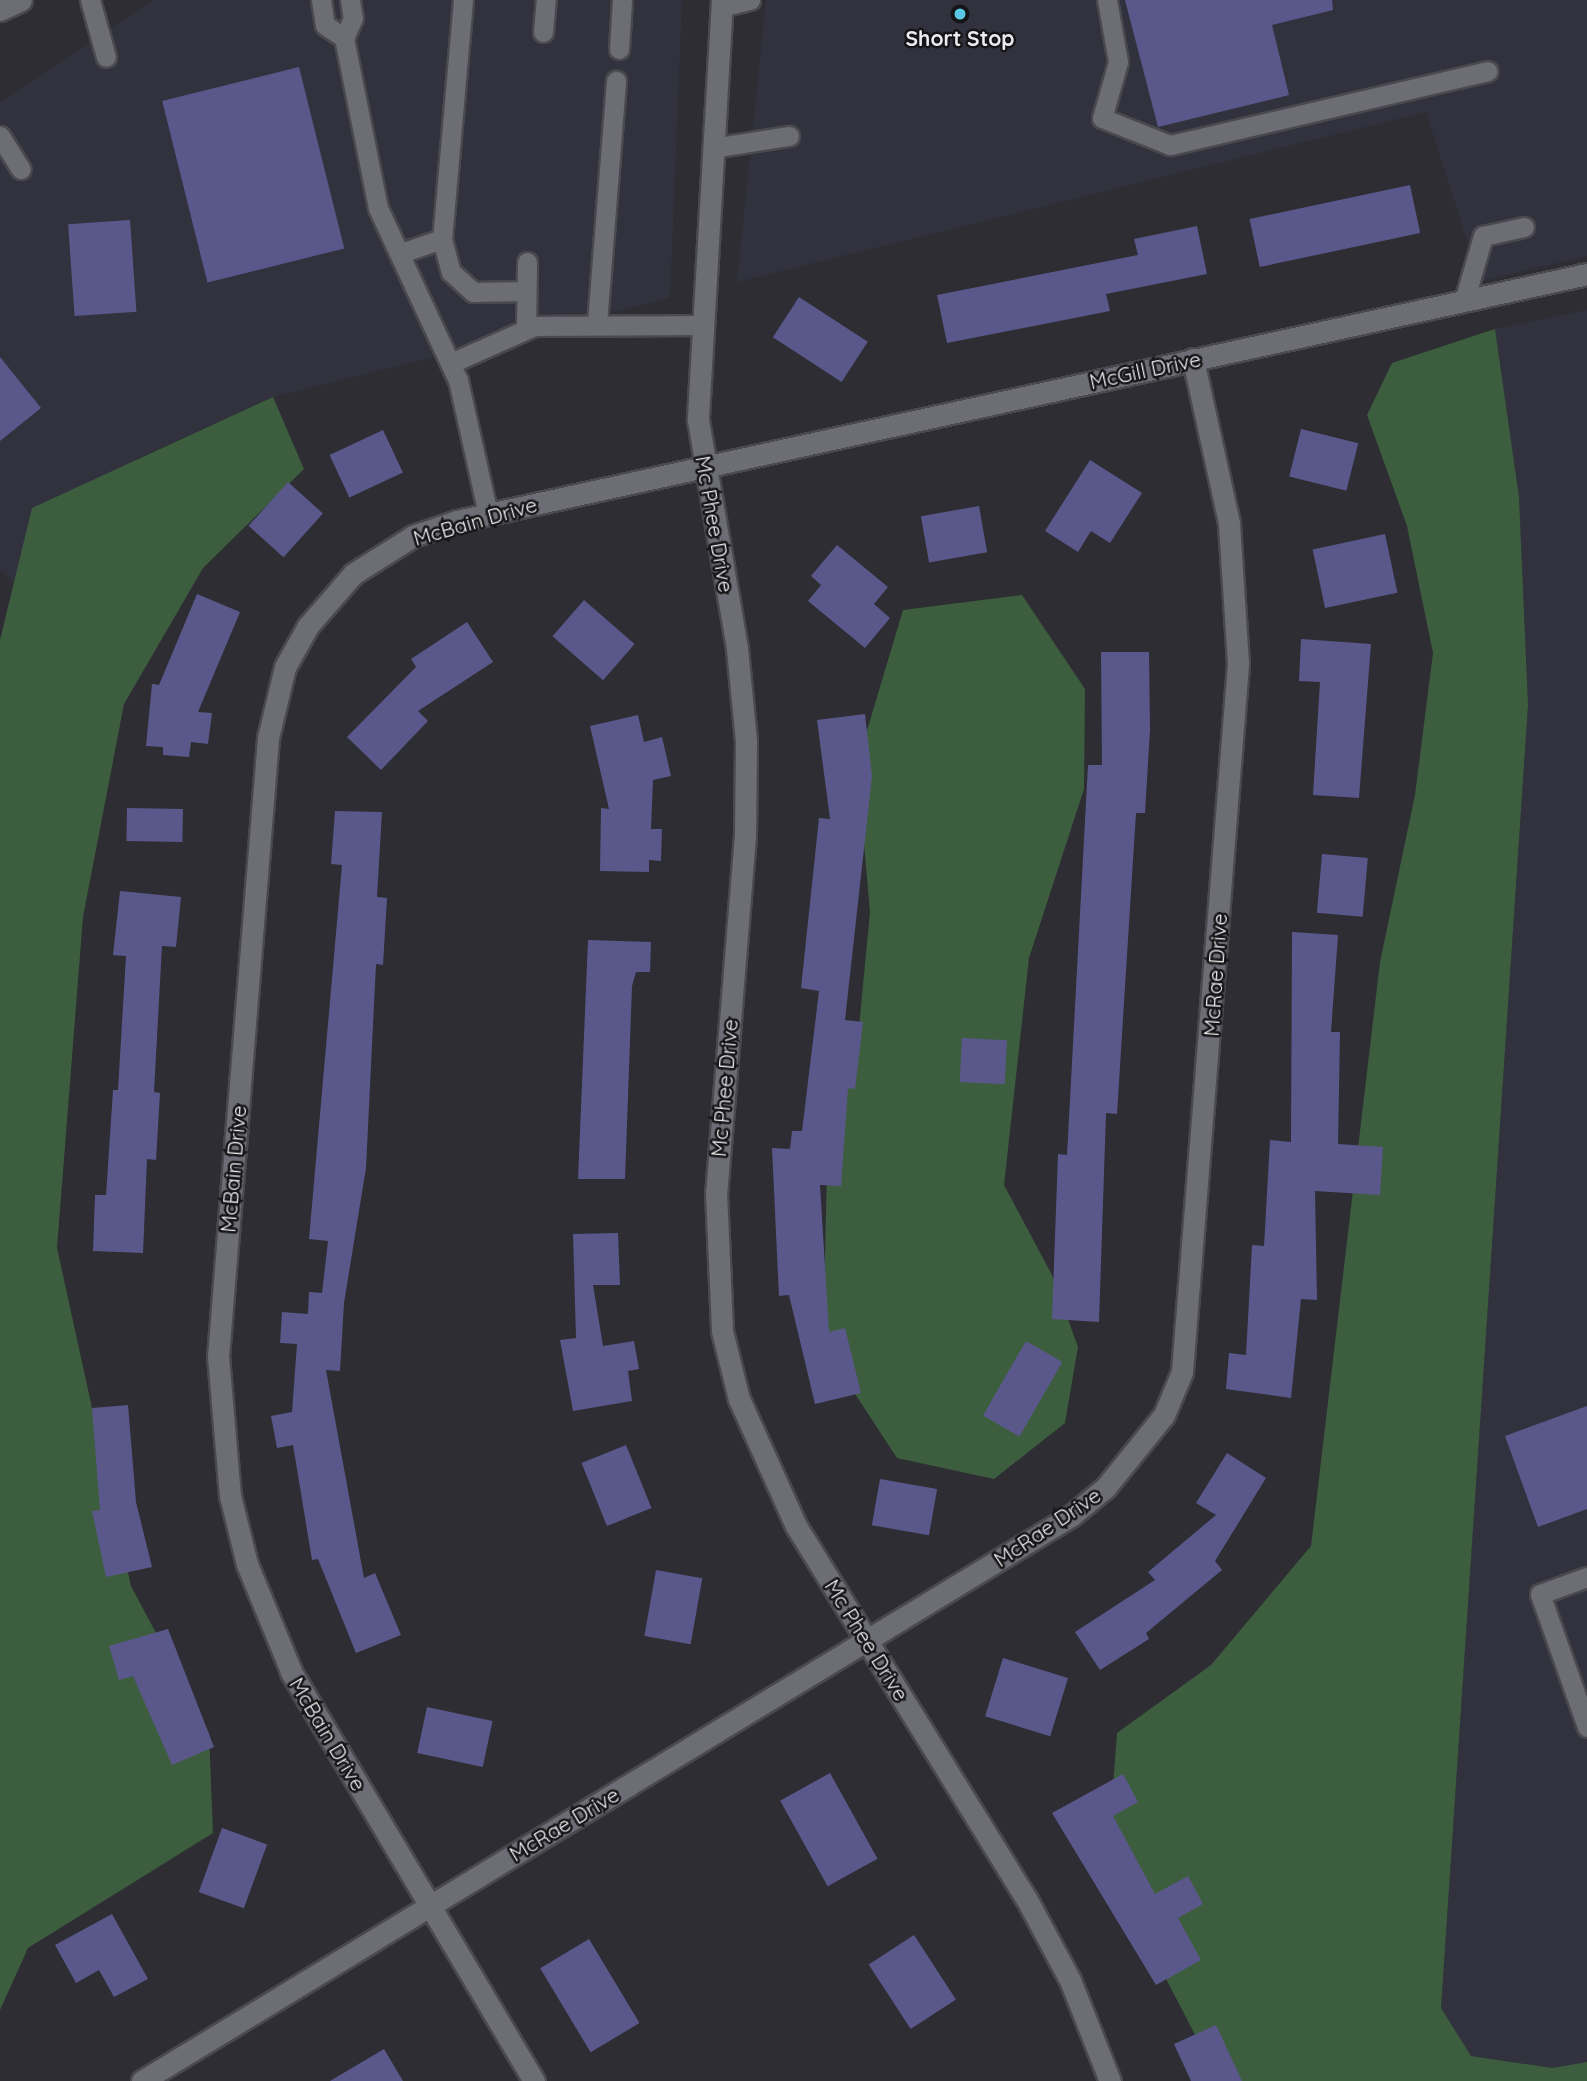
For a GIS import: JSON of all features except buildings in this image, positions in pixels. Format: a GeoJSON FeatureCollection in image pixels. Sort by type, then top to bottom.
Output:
{"type":"FeatureCollection","features":[{"type":"Feature","properties":{"kind":"street","name":"Mc Phee Drive"},"geometry":{"type":"LineString","coordinates":[[722,3],[698,420],[703,466],[737,649],[746,741],[745,835],[716,1192],[722,1331],[764,1464],[1026,1898],[1070,1979],[1110,2081]]}},
{"type":"Feature","properties":{"kind":"street","name":"McGill Drive"},"geometry":{"type":"LineString","coordinates":[[703,466],[1587,274]]}},
{"type":"Feature","properties":{"kind":"street","name":"McRae Drive"},"geometry":{"type":"LineString","coordinates":[[142,2081],[1070,1516],[1106,1487],[1164,1415],[1182,1372],[1238,663],[1229,523],[1193,359]]}},
{"type":"Feature","properties":{"kind":"street","name":"McBain Drive"},"geometry":{"type":"LineString","coordinates":[[534,2081],[270,1630],[230,1496],[218,1357],[268,738],[285,667],[307,626],[353,574],[413,536],[488,514],[703,466]]}},
{"type":"Feature","properties":{"kind":"lane"},"geometry":{"type":"LineString","coordinates":[[90,0],[106,57]]}},
{"type":"Feature","properties":{"kind":"lane"},"geometry":{"type":"LineString","coordinates":[[321,0],[325,24],[344,38]]}},
{"type":"Feature","properties":{"kind":"lane"},"geometry":{"type":"LineString","coordinates":[[350,0],[353,18],[344,38],[378,208],[451,363],[488,514]]}},
{"type":"Feature","properties":{"kind":"lane"},"geometry":{"type":"LineString","coordinates":[[463,0],[442,239],[451,272],[473,292],[525,291]]}},
{"type":"Feature","properties":{"kind":"lane"},"geometry":{"type":"LineString","coordinates":[[543,32],[546,0]]}},
{"type":"Feature","properties":{"kind":"lane"},"geometry":{"type":"LineString","coordinates":[[619,49],[622,0]]}},
{"type":"Feature","properties":{"kind":"lane"},"geometry":{"type":"LineString","coordinates":[[722,3],[750,0]]}},
{"type":"Feature","properties":{"kind":"lane"},"geometry":{"type":"LineString","coordinates":[[1107,0],[1118,62],[1102,118],[1170,145],[1488,71]]}},
{"type":"Feature","properties":{"kind":"lane"},"geometry":{"type":"LineString","coordinates":[[597,323],[616,81]]}},
{"type":"Feature","properties":{"kind":"lane"},"geometry":{"type":"LineString","coordinates":[[0,136],[21,169]]}},
{"type":"Feature","properties":{"kind":"lane"},"geometry":{"type":"LineString","coordinates":[[713,148],[789,136]]}},
{"type":"Feature","properties":{"kind":"lane"},"geometry":{"type":"LineString","coordinates":[[1464,300],[1483,236],[1524,227]]}},
{"type":"Feature","properties":{"kind":"lane"},"geometry":{"type":"LineString","coordinates":[[401,253],[442,239]]}},
{"type":"Feature","properties":{"kind":"lane"},"geometry":{"type":"LineString","coordinates":[[526,329],[527,262]]}},
{"type":"Feature","properties":{"kind":"lane"},"geometry":{"type":"LineString","coordinates":[[451,363],[526,329],[597,323],[703,325]]}},
{"type":"Feature","properties":{"kind":"lane"},"geometry":{"type":"LineString","coordinates":[[1587,1577],[1540,1594],[1587,1727]]}},
{"type":"Feature","properties":{"kind":"shaded area"},"geometry":{"type":"Polygon","coordinates":[[[155,0],[682,0],[670,298],[273,397],[136,459],[106,658],[0,570],[0,102],[155,0]]]}},
{"type":"Feature","properties":{"kind":"shaded area"},"geometry":{"type":"Polygon","coordinates":[[[766,0],[1587,0],[1587,256],[1480,281],[1426,112],[737,282],[766,0]]]}},
{"type":"Feature","properties":{"kind":"shaded area"},"geometry":{"type":"Polygon","coordinates":[[[1587,310],[1587,2062],[1552,2068],[1471,2056],[1441,2008],[1528,705],[1519,497],[1495,329],[1587,310]]]}},
{"type":"Feature","properties":{"kind":"green space"},"geometry":{"type":"Polygon","coordinates":[[[1495,329],[1519,497],[1528,705],[1441,2008],[1471,2056],[1552,2068],[1587,2062],[1587,2081],[1219,2081],[1163,1973],[1110,1828],[1117,1733],[1211,1665],[1311,1546],[1380,962],[1415,795],[1433,653],[1407,526],[1367,415],[1392,363],[1495,329]]]}},
{"type":"Feature","properties":{"kind":"green space"},"geometry":{"type":"Polygon","coordinates":[[[273,397],[304,469],[203,568],[124,704],[83,917],[57,1248],[131,1586],[209,1733],[213,1833],[28,1948],[0,2010],[0,640],[32,508],[273,397]]]}},
{"type":"Feature","properties":{"kind":"green space"},"geometry":{"type":"Polygon","coordinates":[[[1022,595],[1085,689],[1084,789],[1029,958],[1004,1185],[1052,1275],[1078,1347],[1065,1423],[994,1479],[897,1458],[823,1345],[827,1170],[857,1048],[870,912],[857,764],[903,610],[1022,595]]]}},
{"type":"Feature","properties":{"kind":"place","name":"Short Stop"},"geometry":{"type":"Point","coordinates":[960,14]}}]}
